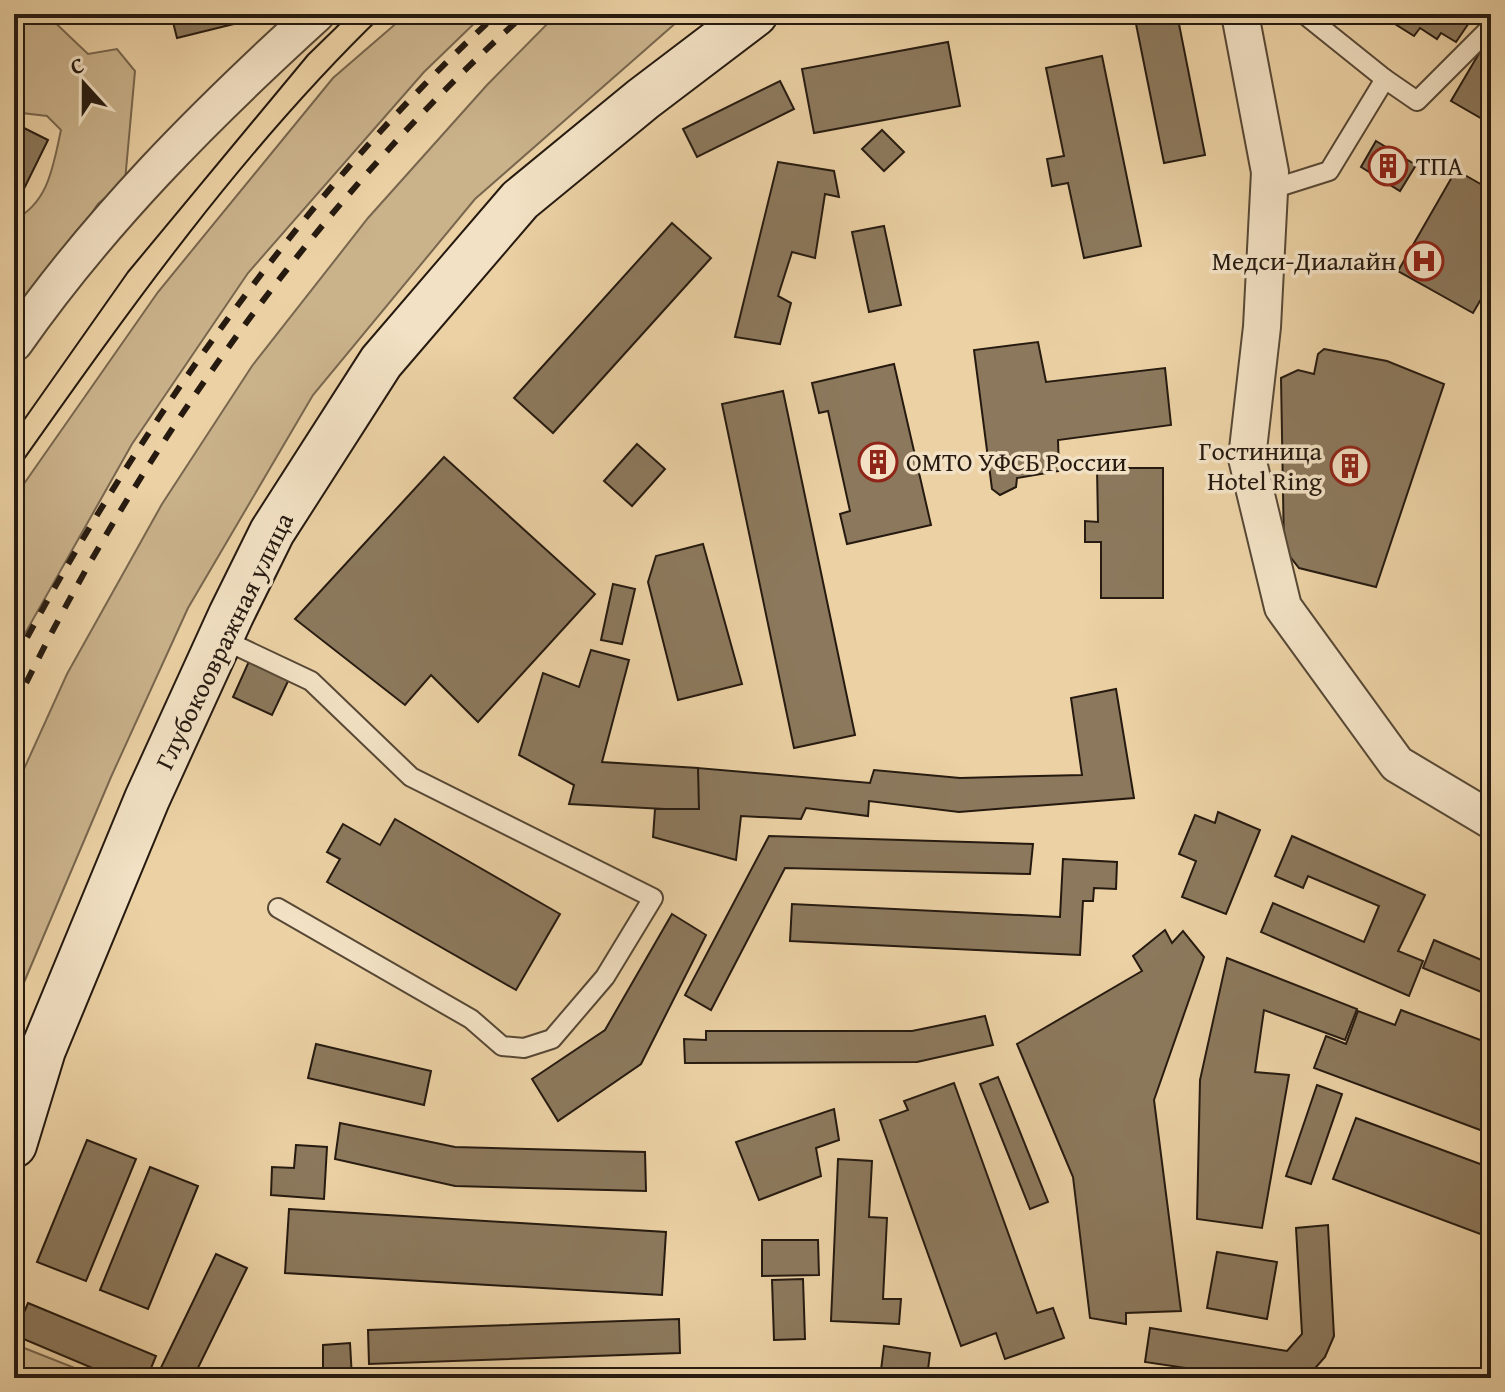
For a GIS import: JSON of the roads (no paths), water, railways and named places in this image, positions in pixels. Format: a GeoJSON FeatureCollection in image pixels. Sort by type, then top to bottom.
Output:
{"type":"FeatureCollection","features":[{"type":"Feature","properties":{"kind":"main road","name":"Глубокоовражная улица"},"geometry":{"type":"LineString","coordinates":[[14,1145],[43,1050],[147,799],[220,638],[272,532],[381,362],[520,200],[643,99],[755,14]]}},
{"type":"Feature","properties":{"kind":"street"},"geometry":{"type":"LineString","coordinates":[[14,343],[46,298],[156,167],[316,14]]}},
{"type":"Feature","properties":{"kind":"street"},"geometry":{"type":"LineString","coordinates":[[1240,14],[1270,172],[1262,327],[1247,458],[1283,607],[1397,764],[1491,820]]}},
{"type":"Feature","properties":{"kind":"lane"},"geometry":{"type":"LineString","coordinates":[[1304,14],[1417,101],[1491,27]]}},
{"type":"Feature","properties":{"kind":"lane"},"geometry":{"type":"LineString","coordinates":[[1269,190],[1329,171],[1385,79]]}},
{"type":"Feature","properties":{"kind":"lane"},"geometry":{"type":"LineString","coordinates":[[220,638],[311,681],[411,777],[653,898],[605,977],[552,1039],[524,1048],[502,1046],[471,1019],[278,908]]}},
{"type":"Feature","properties":{"kind":"tram line"},"geometry":{"type":"LineString","coordinates":[[14,434],[128,272],[308,55],[350,14]]}},
{"type":"Feature","properties":{"kind":"tram line"},"geometry":{"type":"LineString","coordinates":[[14,473],[99,353],[234,177],[331,66],[383,14]]}},
{"type":"Feature","properties":{"kind":"railway"},"geometry":{"type":"LineString","coordinates":[[14,662],[114,488],[228,318],[291,236],[357,158],[425,84],[497,14]]}},
{"type":"Feature","properties":{"kind":"railway"},"geometry":{"type":"LineString","coordinates":[[14,708],[115,520],[173,427],[236,337],[303,249],[374,165],[448,87],[525,14]]}},
{"type":"Feature","properties":{"kind":"place","name":"ТПА"},"geometry":{"type":"Point","coordinates":[1388,166]}},
{"type":"Feature","properties":{"kind":"place","name":"Медси-Диалайн"},"geometry":{"type":"Point","coordinates":[1424,261]}},
{"type":"Feature","properties":{"kind":"place","name":"ОМТО УФСБ России"},"geometry":{"type":"Point","coordinates":[878,462]}},
{"type":"Feature","properties":{"kind":"place","name":"Гостиница Hotel Ring"},"geometry":{"type":"Point","coordinates":[1350,466]}}]}
